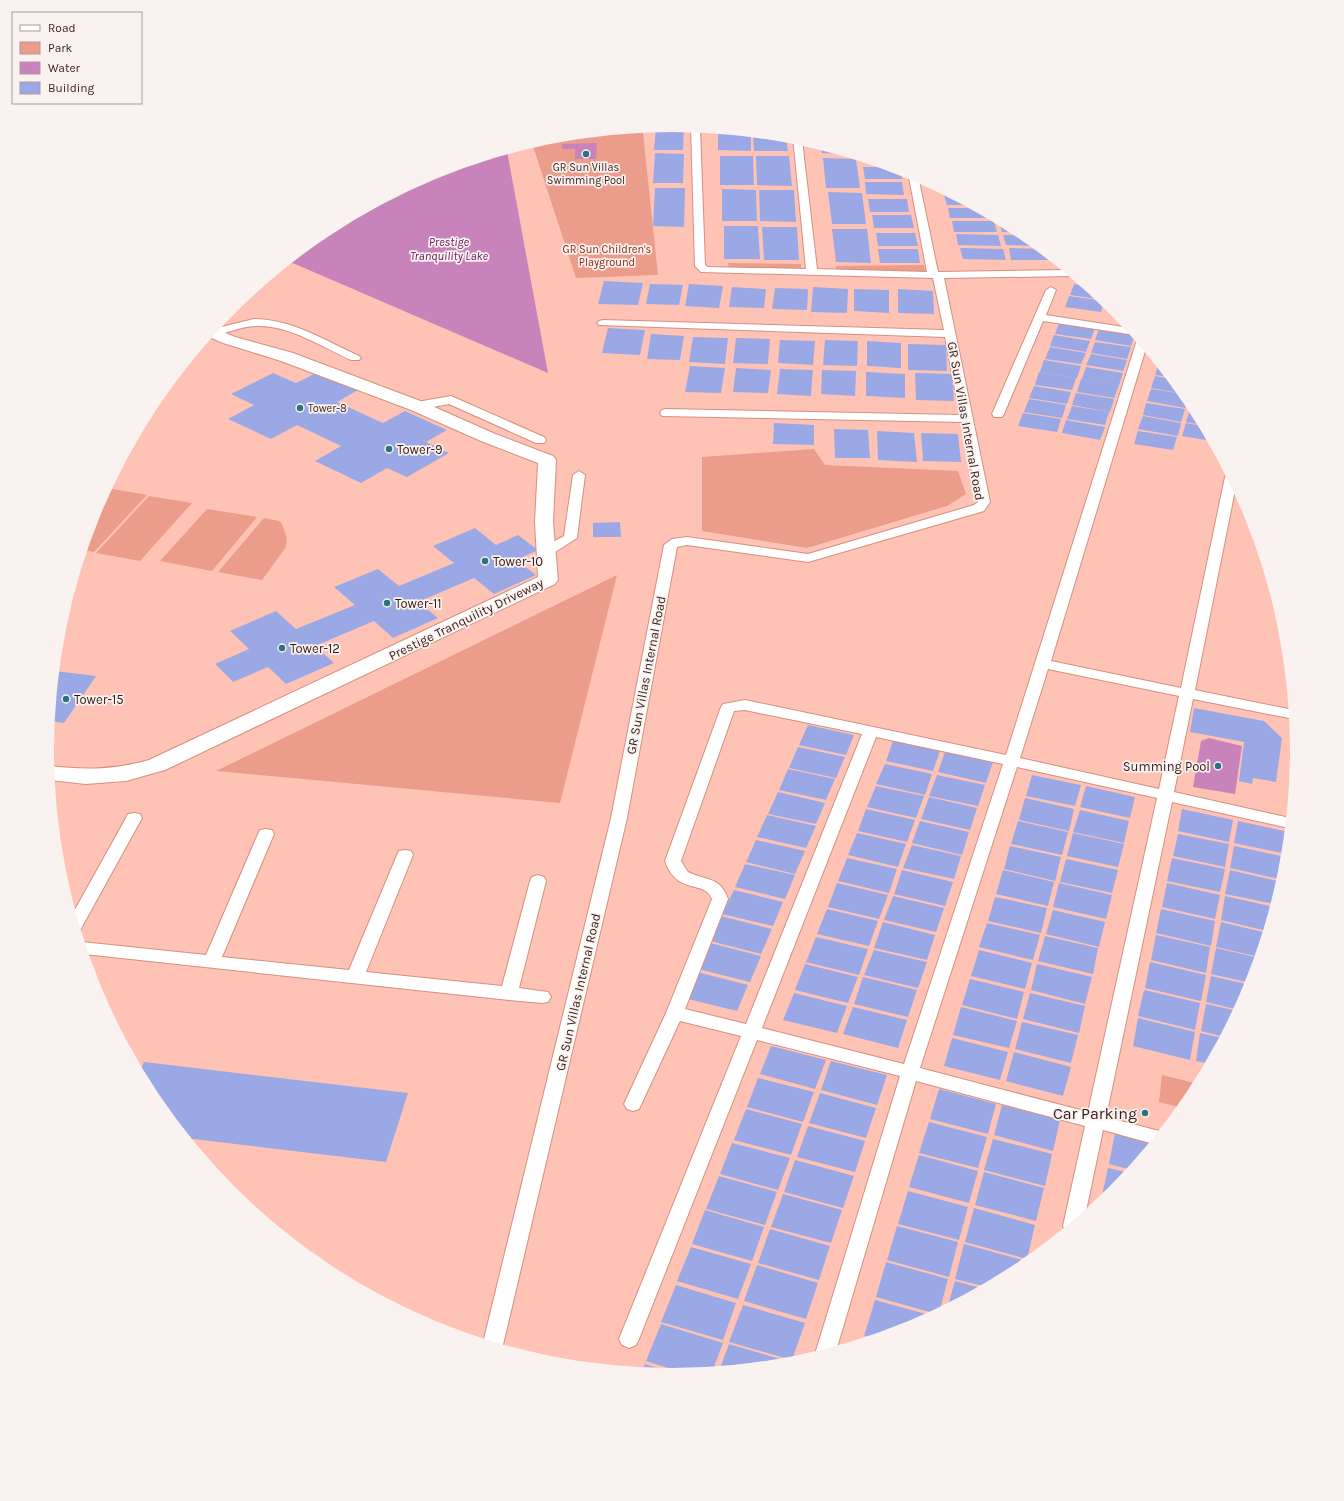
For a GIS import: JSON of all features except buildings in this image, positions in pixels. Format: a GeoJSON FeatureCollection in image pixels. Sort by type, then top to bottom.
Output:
{"type":"FeatureCollection","features":[{"type":"Feature","properties":{"kind":"street","name":"Prestige Tranquility Driveway"},"geometry":{"type":"LineString","coordinates":[[55,773],[86,777],[126,774],[157,765],[548,580],[544,522],[547,460],[487,437],[417,406],[287,357],[229,340],[215,334]]}},
{"type":"Feature","properties":{"kind":"lane"},"geometry":{"type":"LineString","coordinates":[[696,133],[701,268],[713,271],[935,275],[1064,273]]}},
{"type":"Feature","properties":{"kind":"lane"},"geometry":{"type":"LineString","coordinates":[[798,145],[812,273]]}},
{"type":"Feature","properties":{"kind":"lane","name":"GR Sun Villas Internal Road"},"geometry":{"type":"LineString","coordinates":[[494,1342],[619,818],[671,546],[677,542],[687,542],[808,558],[980,508],[984,502],[950,334],[914,183]]}},
{"type":"Feature","properties":{"kind":"lane"},"geometry":{"type":"LineString","coordinates":[[998,414],[1051,290]]}},
{"type":"Feature","properties":{"kind":"lane"},"geometry":{"type":"LineString","coordinates":[[1040,317],[1125,331]]}},
{"type":"Feature","properties":{"kind":"lane"},"geometry":{"type":"LineString","coordinates":[[219,331],[242,324],[255,323],[279,325],[355,358]]}},
{"type":"Feature","properties":{"kind":"lane"},"geometry":{"type":"LineString","coordinates":[[603,323],[950,334]]}},
{"type":"Feature","properties":{"kind":"lane"},"geometry":{"type":"LineString","coordinates":[[827,1348],[910,1072],[1042,664],[1141,347]]}},
{"type":"Feature","properties":{"kind":"lane"},"geometry":{"type":"LineString","coordinates":[[417,406],[438,401],[451,400],[540,440]]}},
{"type":"Feature","properties":{"kind":"lane"},"geometry":{"type":"LineString","coordinates":[[666,413],[968,419]]}},
{"type":"Feature","properties":{"kind":"lane"},"geometry":{"type":"LineString","coordinates":[[547,551],[570,538],[579,475]]}},
{"type":"Feature","properties":{"kind":"lane"},"geometry":{"type":"LineString","coordinates":[[1075,1219],[1187,694],[1229,485]]}},
{"type":"Feature","properties":{"kind":"lane"},"geometry":{"type":"LineString","coordinates":[[1042,664],[1289,714]]}},
{"type":"Feature","properties":{"kind":"lane"},"geometry":{"type":"LineString","coordinates":[[633,1104],[675,1013],[720,899],[719,893],[715,888],[685,879],[678,874],[674,868],[673,861],[728,707],[745,705],[1011,761],[1286,822]]}},
{"type":"Feature","properties":{"kind":"lane"},"geometry":{"type":"LineString","coordinates":[[629,1340],[871,731]]}},
{"type":"Feature","properties":{"kind":"lane"},"geometry":{"type":"LineString","coordinates":[[78,920],[134,818]]}},
{"type":"Feature","properties":{"kind":"lane"},"geometry":{"type":"LineString","coordinates":[[211,962],[266,834]]}},
{"type":"Feature","properties":{"kind":"lane"},"geometry":{"type":"LineString","coordinates":[[355,977],[405,855]]}},
{"type":"Feature","properties":{"kind":"lane"},"geometry":{"type":"LineString","coordinates":[[509,994],[538,881]]}},
{"type":"Feature","properties":{"kind":"lane"},"geometry":{"type":"LineString","coordinates":[[87,949],[542,997]]}},
{"type":"Feature","properties":{"kind":"lane"},"geometry":{"type":"LineString","coordinates":[[675,1013],[910,1072],[1154,1137]]}},
{"type":"Feature","properties":{"kind":"green space","name":"GR Sun Children's Playground"},"geometry":{"type":"Polygon","coordinates":[[[643,133],[658,275],[576,278],[534,148],[551,144],[591,138],[643,133]]]}},
{"type":"Feature","properties":{"kind":"green space"},"geometry":{"type":"Polygon","coordinates":[[[728,263],[801,264],[801,269],[729,269],[728,263]]]}},
{"type":"Feature","properties":{"kind":"green space"},"geometry":{"type":"Polygon","coordinates":[[[924,265],[925,271],[837,271],[836,266],[924,265]]]}},
{"type":"Feature","properties":{"kind":"green space"},"geometry":{"type":"Polygon","coordinates":[[[814,449],[825,465],[958,471],[966,494],[947,506],[807,548],[702,531],[702,457],[814,449]]]}},
{"type":"Feature","properties":{"kind":"green space"},"geometry":{"type":"Polygon","coordinates":[[[113,489],[147,495],[94,552],[87,551],[101,514],[113,489]]]}},
{"type":"Feature","properties":{"kind":"green space"},"geometry":{"type":"Polygon","coordinates":[[[149,496],[192,503],[140,561],[96,553],[149,496]]]}},
{"type":"Feature","properties":{"kind":"green space"},"geometry":{"type":"Polygon","coordinates":[[[207,509],[257,517],[212,571],[160,561],[207,509]]]}},
{"type":"Feature","properties":{"kind":"green space"},"geometry":{"type":"Polygon","coordinates":[[[264,518],[279,521],[282,524],[287,538],[286,547],[262,580],[218,572],[264,518]]]}},
{"type":"Feature","properties":{"kind":"green space"},"geometry":{"type":"Polygon","coordinates":[[[617,575],[560,803],[216,771],[617,575]]]}},
{"type":"Feature","properties":{"kind":"green space"},"geometry":{"type":"Polygon","coordinates":[[[1162,1075],[1193,1083],[1177,1106],[1159,1102],[1162,1075]]]}},
{"type":"Feature","properties":{"kind":"water","name":"GR Sun Villas Swimming Pool"},"geometry":{"type":"Polygon","coordinates":[[[597,143],[596,159],[575,159],[575,149],[562,149],[562,144],[597,143]]]}},
{"type":"Feature","properties":{"kind":"water","name":"Prestige Tranquility Lake"},"geometry":{"type":"Polygon","coordinates":[[[508,155],[548,373],[292,263],[363,215],[399,196],[473,165],[508,155]]]}},
{"type":"Feature","properties":{"kind":"water","name":"Summing Pool"},"geometry":{"type":"Polygon","coordinates":[[[1209,738],[1242,746],[1235,794],[1193,787],[1201,741],[1209,738]]]}},
{"type":"Feature","properties":{"kind":"place","name":"GR Sun Villas Swimming Pool"},"geometry":{"type":"Point","coordinates":[586,154]}},
{"type":"Feature","properties":{"kind":"place","name":"Tower-8"},"geometry":{"type":"Point","coordinates":[300,408]}},
{"type":"Feature","properties":{"kind":"place","name":"Tower-9"},"geometry":{"type":"Point","coordinates":[389,449]}},
{"type":"Feature","properties":{"kind":"place","name":"Tower-10"},"geometry":{"type":"Point","coordinates":[485,561]}},
{"type":"Feature","properties":{"kind":"place","name":"Tower-11"},"geometry":{"type":"Point","coordinates":[387,603]}},
{"type":"Feature","properties":{"kind":"place","name":"Tower-12"},"geometry":{"type":"Point","coordinates":[282,648]}},
{"type":"Feature","properties":{"kind":"place","name":"Tower-15"},"geometry":{"type":"Point","coordinates":[66,699]}},
{"type":"Feature","properties":{"kind":"place","name":"Summing Pool"},"geometry":{"type":"Point","coordinates":[1218,766]}},
{"type":"Feature","properties":{"kind":"place","name":"Car Parking"},"geometry":{"type":"Point","coordinates":[1145,1113]}}]}
